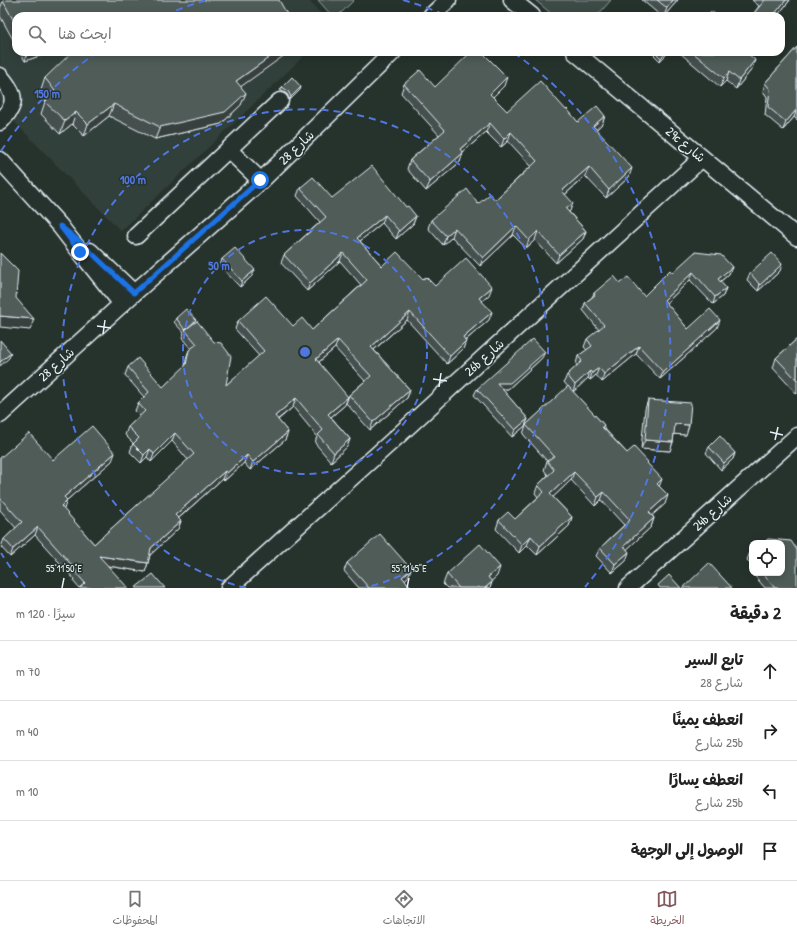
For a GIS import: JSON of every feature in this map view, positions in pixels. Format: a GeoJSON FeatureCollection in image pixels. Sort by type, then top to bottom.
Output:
{"type":"FeatureCollection","features":[{"type":"Feature","properties":{"kind":"street"},"geometry":{"type":"LineString","coordinates":[[435,12],[448,0]]}},
{"type":"Feature","properties":{"kind":"street"},"geometry":{"type":"LineString","coordinates":[[512,0],[527,12]]}},
{"type":"Feature","properties":{"kind":"street","name":"شارع 28"},"geometry":{"type":"LineString","coordinates":[[0,415],[260,180],[389,56]]}},
{"type":"Feature","properties":{"kind":"street","name":"29c شارع"},"geometry":{"type":"LineString","coordinates":[[580,56],[797,237]]}},
{"type":"Feature","properties":{"kind":"street"},"geometry":{"type":"LineString","coordinates":[[0,76],[8,84],[13,99],[8,113],[0,122]]}},
{"type":"Feature","properties":{"kind":"street"},"geometry":{"type":"LineString","coordinates":[[136,236],[280,101]]}},
{"type":"Feature","properties":{"kind":"street"},"geometry":{"type":"LineString","coordinates":[[229,150],[260,180]]}},
{"type":"Feature","properties":{"kind":"street","name":"26b شارع"},"geometry":{"type":"LineString","coordinates":[[229,588],[396,438],[702,158]]}},
{"type":"Feature","properties":{"kind":"street"},"geometry":{"type":"LineString","coordinates":[[0,160],[60,226],[122,304]]}},
{"type":"Feature","properties":{"kind":"street"},"geometry":{"type":"LineString","coordinates":[[60,226],[80,242],[134,293]]}},
{"type":"Feature","properties":{"kind":"street","name":"24b شارع"},"geometry":{"type":"LineString","coordinates":[[628,588],[797,436]]}},
{"type":"Feature","properties":{"kind":"shaded area"},"geometry":{"type":"Polygon","coordinates":[[[0,0],[308,0],[319,12],[12,12],[12,56],[304,56],[121,231],[0,107],[0,0]]]}},
{"type":"Feature","properties":{"kind":"shaded area"},"geometry":{"type":"Polygon","coordinates":[[[318,0],[354,0],[342,12],[328,12],[318,0]]]}},
{"type":"Feature","properties":{"kind":"shaded area"},"geometry":{"type":"Polygon","coordinates":[[[535,0],[611,0],[600,12],[549,12],[535,0]]]}},
{"type":"Feature","properties":{"kind":"building"},"geometry":{"type":"Polygon","coordinates":[[[279,0],[286,12],[12,12],[12,18],[3,1],[279,0]]]}},
{"type":"Feature","properties":{"kind":"building"},"geometry":{"type":"Polygon","coordinates":[[[657,0],[673,0],[667,8],[657,0]]]}},
{"type":"Feature","properties":{"kind":"building"},"geometry":{"type":"Polygon","coordinates":[[[765,0],[786,0],[776,12],[755,12],[765,0]]]}},
{"type":"Feature","properties":{"kind":"building"},"geometry":{"type":"Polygon","coordinates":[[[797,47],[797,109],[786,122],[768,107],[770,89],[765,83],[797,47]]]}},
{"type":"Feature","properties":{"kind":"building"},"geometry":{"type":"Polygon","coordinates":[[[68,56],[271,56],[236,81],[246,93],[225,112],[160,127],[114,104],[88,124],[76,112],[65,121],[45,102],[55,91],[45,78],[68,56]]]}},
{"type":"Feature","properties":{"kind":"building"},"geometry":{"type":"Polygon","coordinates":[[[467,56],[486,56],[507,77],[490,94],[507,111],[540,81],[578,122],[597,106],[605,116],[593,126],[632,168],[609,190],[589,167],[562,191],[573,203],[566,209],[586,231],[559,255],[538,231],[529,240],[516,226],[483,258],[455,228],[446,236],[431,220],[467,189],[478,204],[490,194],[495,200],[537,161],[511,132],[504,139],[490,123],[460,149],[463,153],[430,182],[410,160],[445,130],[404,84],[420,70],[435,87],[467,56]]]}},
{"type":"Feature","properties":{"kind":"building"},"geometry":{"type":"Polygon","coordinates":[[[697,56],[750,56],[755,60],[739,80],[729,72],[724,78],[697,56]]]}},
{"type":"Feature","properties":{"kind":"building"},"geometry":{"type":"Polygon","coordinates":[[[292,77],[301,87],[291,97],[288,91],[282,87],[292,77]]]}},
{"type":"Feature","properties":{"kind":"building"},"geometry":{"type":"Polygon","coordinates":[[[372,166],[406,207],[408,206],[416,216],[399,231],[385,215],[357,238],[382,266],[397,252],[423,279],[426,277],[435,286],[466,258],[492,287],[479,298],[492,312],[463,337],[466,341],[450,356],[410,312],[371,347],[410,390],[373,422],[349,395],[371,376],[338,340],[316,359],[348,397],[328,414],[350,439],[334,453],[318,435],[323,430],[296,398],[275,416],[288,432],[253,462],[247,455],[227,473],[225,471],[175,515],[181,521],[151,548],[148,563],[99,556],[128,588],[80,588],[85,583],[76,573],[77,571],[38,527],[13,549],[4,539],[22,522],[0,498],[0,458],[29,433],[53,460],[92,426],[115,453],[64,497],[67,500],[61,506],[94,544],[194,454],[175,433],[154,454],[150,449],[144,455],[133,444],[139,438],[128,427],[145,411],[138,403],[149,392],[128,367],[138,358],[163,387],[186,365],[189,350],[197,344],[185,330],[197,321],[214,342],[221,343],[231,356],[226,385],[264,351],[238,321],[266,296],[293,326],[302,318],[312,330],[367,280],[343,253],[310,283],[284,255],[326,217],[300,188],[313,177],[332,198],[372,166]]]}},
{"type":"Feature","properties":{"kind":"building"},"geometry":{"type":"Polygon","coordinates":[[[235,248],[255,270],[242,281],[222,259],[235,248]]]}},
{"type":"Feature","properties":{"kind":"building"},"geometry":{"type":"Polygon","coordinates":[[[695,252],[721,255],[732,267],[718,279],[726,288],[715,297],[693,272],[664,300],[688,329],[710,309],[720,320],[663,372],[639,346],[604,374],[599,368],[592,373],[590,371],[575,385],[567,375],[582,361],[578,356],[592,346],[587,339],[604,325],[585,303],[595,295],[594,293],[614,276],[620,283],[628,277],[644,296],[670,270],[672,273],[695,252]]]}},
{"type":"Feature","properties":{"kind":"building"},"geometry":{"type":"Polygon","coordinates":[[[0,253],[18,271],[16,298],[34,319],[0,316],[0,253]]]}},
{"type":"Feature","properties":{"kind":"building"},"geometry":{"type":"Polygon","coordinates":[[[772,253],[782,264],[760,285],[750,273],[772,253]]]}},
{"type":"Feature","properties":{"kind":"building"},"geometry":{"type":"Polygon","coordinates":[[[186,309],[196,320],[185,330],[176,318],[186,309]]]}},
{"type":"Feature","properties":{"kind":"building"},"geometry":{"type":"Polygon","coordinates":[[[533,339],[545,352],[510,383],[497,383],[528,419],[515,430],[477,389],[533,339]]]}},
{"type":"Feature","properties":{"kind":"building"},"geometry":{"type":"Polygon","coordinates":[[[797,339],[797,380],[776,358],[797,339]]]}},
{"type":"Feature","properties":{"kind":"building"},"geometry":{"type":"Polygon","coordinates":[[[0,340],[11,353],[0,362],[0,340]]]}},
{"type":"Feature","properties":{"kind":"building"},"geometry":{"type":"Polygon","coordinates":[[[568,386],[604,425],[602,427],[627,453],[634,447],[648,462],[647,463],[662,479],[657,484],[668,495],[649,512],[654,518],[624,546],[629,552],[615,564],[600,548],[630,520],[604,492],[598,497],[574,472],[550,494],[572,517],[540,546],[531,536],[522,545],[499,520],[508,512],[515,519],[544,492],[538,485],[554,470],[547,461],[554,456],[526,425],[568,386]]]}},
{"type":"Feature","properties":{"kind":"building"},"geometry":{"type":"Polygon","coordinates":[[[648,400],[691,403],[689,425],[675,424],[673,442],[645,440],[648,400]]]}},
{"type":"Feature","properties":{"kind":"building"},"geometry":{"type":"Polygon","coordinates":[[[720,436],[735,453],[724,463],[709,447],[720,436]]]}},
{"type":"Feature","properties":{"kind":"building"},"geometry":{"type":"Polygon","coordinates":[[[380,534],[411,569],[402,577],[412,588],[369,588],[347,563],[380,534]]]}},
{"type":"Feature","properties":{"kind":"building"},"geometry":{"type":"Polygon","coordinates":[[[785,540],[791,541],[797,550],[797,588],[775,588],[765,576],[785,576],[785,540]]]}},
{"type":"Feature","properties":{"kind":"building"},"geometry":{"type":"Polygon","coordinates":[[[480,544],[500,567],[488,577],[492,582],[485,588],[459,588],[447,574],[480,544]]]}},
{"type":"Feature","properties":{"kind":"building"},"geometry":{"type":"Polygon","coordinates":[[[709,563],[732,588],[683,588],[709,563]]]}},
{"type":"Feature","properties":{"kind":"building"},"geometry":{"type":"Polygon","coordinates":[[[153,574],[165,588],[135,588],[153,574]]]}},
{"type":"Feature","properties":{"kind":"building"},"geometry":{"type":"Polygon","coordinates":[[[669,575],[681,588],[660,588],[658,585],[669,575]]]}},
{"type":"Feature","properties":{"kind":"route"},"geometry":{"type":"LineString","coordinates":[[80,252],[60,226],[74,236],[134,293],[260,180]]}}]}
